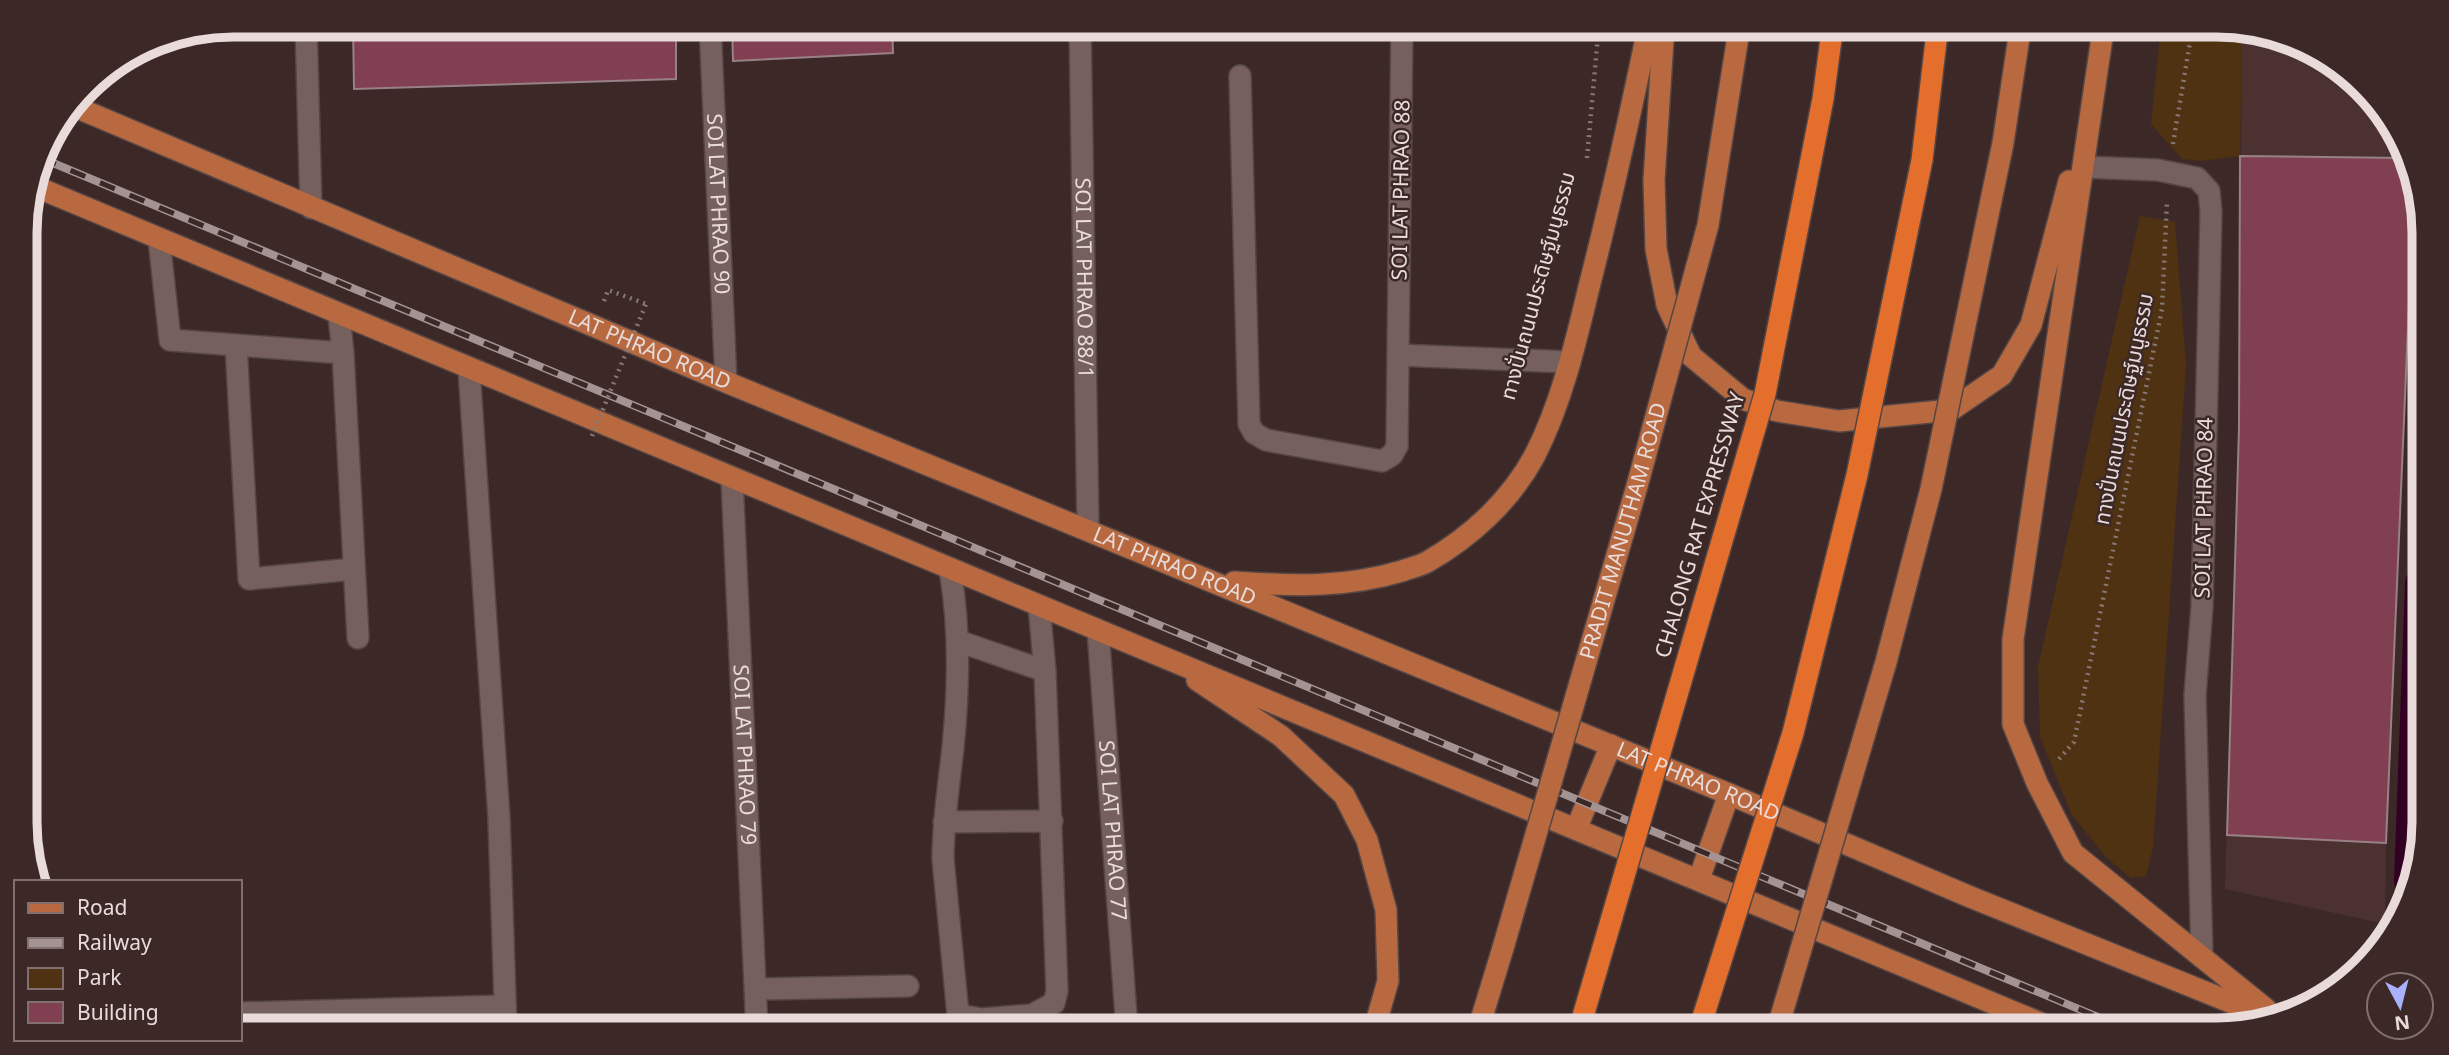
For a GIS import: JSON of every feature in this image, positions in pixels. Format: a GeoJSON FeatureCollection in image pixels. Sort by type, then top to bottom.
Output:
{"type":"FeatureCollection","features":[{"type":"Feature","properties":{"kind":"highway","name":"CHALONG RAT EXPRESSWAY"},"geometry":{"type":"LineString","coordinates":[[1583,1018],[1765,394],[1823,99],[1831,37]]}},
{"type":"Feature","properties":{"kind":"highway"},"geometry":{"type":"LineString","coordinates":[[1703,1018],[1793,733],[1857,475],[1922,160],[1936,37]]}},
{"type":"Feature","properties":{"kind":"main road"},"geometry":{"type":"LineString","coordinates":[[1214,581],[1294,586],[1335,585],[1378,579],[1425,563],[1471,533],[1518,482],[1535,454],[1570,362],[1624,143],[1646,37]]}},
{"type":"Feature","properties":{"kind":"main road"},"geometry":{"type":"LineString","coordinates":[[1663,37],[1654,180],[1656,249],[1667,305],[1691,356],[1743,400],[1777,411],[1839,421],[1951,410],[2002,374],[2031,325],[2095,81]]}},
{"type":"Feature","properties":{"kind":"main road","name":"PRADIT MANUTHAM ROAD"},"geometry":{"type":"LineString","coordinates":[[1482,1018],[1637,486],[1708,225],[1738,37]]}},
{"type":"Feature","properties":{"kind":"main road"},"geometry":{"type":"LineString","coordinates":[[1781,1018],[1886,662],[1931,489],[2003,143],[2019,37]]}},
{"type":"Feature","properties":{"kind":"main road"},"geometry":{"type":"LineString","coordinates":[[2102,37],[2013,639],[2013,724],[2037,783],[2073,853],[2267,1011]]}},
{"type":"Feature","properties":{"kind":"main road","name":"LAT PHRAO ROAD"},"geometry":{"type":"LineString","coordinates":[[81,109],[726,382],[1611,745],[1968,896],[2260,1013]]}},
{"type":"Feature","properties":{"kind":"main road"},"geometry":{"type":"LineString","coordinates":[[42,189],[339,316],[1577,827],[2029,1018]]}},
{"type":"Feature","properties":{"kind":"main road"},"geometry":{"type":"LineString","coordinates":[[1159,655],[1281,736],[1343,795],[1367,841],[1387,910],[1388,981],[1377,1018]]}},
{"type":"Feature","properties":{"kind":"main road"},"geometry":{"type":"LineString","coordinates":[[1577,827],[1611,745]]}},
{"type":"Feature","properties":{"kind":"main road"},"geometry":{"type":"LineString","coordinates":[[1699,879],[1729,794]]}},
{"type":"Feature","properties":{"kind":"street"},"geometry":{"type":"LineString","coordinates":[[306,37],[310,208]]}},
{"type":"Feature","properties":{"kind":"street","name":"SOI LAT PHRAO 90"},"geometry":{"type":"LineString","coordinates":[[711,37],[726,382]]}},
{"type":"Feature","properties":{"kind":"street","name":"SOI LAT PHRAO 88/1"},"geometry":{"type":"LineString","coordinates":[[1080,37],[1088,529]]}},
{"type":"Feature","properties":{"kind":"street","name":"SOI LAT PHRAO 88"},"geometry":{"type":"LineString","coordinates":[[1240,76],[1249,424],[1254,433],[1266,440],[1381,461],[1392,455],[1397,446],[1402,37]]}},
{"type":"Feature","properties":{"kind":"street","name":"SOI LAT PHRAO 84"},"geometry":{"type":"LineString","coordinates":[[2083,167],[2169,172],[2197,178],[2209,191],[2211,212],[2202,607],[2196,695],[2202,957]]}},
{"type":"Feature","properties":{"kind":"street"},"geometry":{"type":"LineString","coordinates":[[159,239],[170,340],[343,353]]}},
{"type":"Feature","properties":{"kind":"street"},"geometry":{"type":"LineString","coordinates":[[339,316],[358,638]]}},
{"type":"Feature","properties":{"kind":"street"},"geometry":{"type":"LineString","coordinates":[[236,345],[249,579],[354,569]]}},
{"type":"Feature","properties":{"kind":"street"},"geometry":{"type":"LineString","coordinates":[[1398,355],[1570,362]]}},
{"type":"Feature","properties":{"kind":"street"},"geometry":{"type":"LineString","coordinates":[[469,369],[499,805],[506,1018]]}},
{"type":"Feature","properties":{"kind":"street","name":"SOI LAT PHRAO 79"},"geometry":{"type":"LineString","coordinates":[[732,478],[756,1018]]}},
{"type":"Feature","properties":{"kind":"street"},"geometry":{"type":"LineString","coordinates":[[950,570],[957,606],[958,641],[954,743],[944,821],[943,859],[958,1015],[976,1018]]}},
{"type":"Feature","properties":{"kind":"street"},"geometry":{"type":"LineString","coordinates":[[994,1018],[1032,1015],[1054,1003],[1057,978],[1045,671],[1039,606]]}},
{"type":"Feature","properties":{"kind":"street","name":"SOI LAT PHRAO 77"},"geometry":{"type":"LineString","coordinates":[[1098,630],[1125,1018]]}},
{"type":"Feature","properties":{"kind":"street"},"geometry":{"type":"LineString","coordinates":[[958,641],[1045,671]]}},
{"type":"Feature","properties":{"kind":"street"},"geometry":{"type":"LineString","coordinates":[[944,821],[1052,821]]}},
{"type":"Feature","properties":{"kind":"street"},"geometry":{"type":"LineString","coordinates":[[755,989],[908,986]]}},
{"type":"Feature","properties":{"kind":"street"},"geometry":{"type":"LineString","coordinates":[[242,1013],[505,1006]]}},
{"type":"Feature","properties":{"kind":"path","name":"ทางปั่นถนนประดิษฐ์มนูธรรม"},"geometry":{"type":"LineString","coordinates":[[1586,164],[1598,37]]}},
{"type":"Feature","properties":{"kind":"path","name":"ทางปั่นถนนประดิษฐ์มนูธรรม"},"geometry":{"type":"LineString","coordinates":[[2037,783],[2074,742],[2162,309],[2169,172],[2191,37]]}},
{"type":"Feature","properties":{"kind":"path"},"geometry":{"type":"LineString","coordinates":[[592,436],[646,304]]}},
{"type":"Feature","properties":{"kind":"shaded area"},"geometry":{"type":"Polygon","coordinates":[[[2242,38],[2279,47],[2314,63],[2355,94],[2386,135],[2406,182],[2411,207],[2384,924],[2225,889],[2239,428],[2242,38]]]}},
{"type":"Feature","properties":{"kind":"green space"},"geometry":{"type":"Polygon","coordinates":[[[2160,37],[2242,38],[2240,156],[2201,161],[2182,159],[2151,124],[2160,37]]]}},
{"type":"Feature","properties":{"kind":"green space"},"geometry":{"type":"Polygon","coordinates":[[[2140,216],[2175,222],[2186,365],[2153,847],[2146,876],[2131,878],[2105,856],[2072,815],[2040,737],[2038,667],[2140,216]]]}},
{"type":"Feature","properties":{"kind":"building"},"geometry":{"type":"Polygon","coordinates":[[[353,37],[676,37],[676,79],[354,89],[353,37]]]}},
{"type":"Feature","properties":{"kind":"building"},"geometry":{"type":"Polygon","coordinates":[[[732,37],[892,37],[893,53],[733,61],[732,37]]]}},
{"type":"Feature","properties":{"kind":"building"},"geometry":{"type":"Polygon","coordinates":[[[2240,156],[2397,158],[2406,182],[2412,232],[2386,843],[2227,835],[2239,428],[2240,156]]]}},
{"type":"Feature","properties":{"kind":"railway"},"geometry":{"type":"LineString","coordinates":[[51,162],[2100,1018]]}}]}
